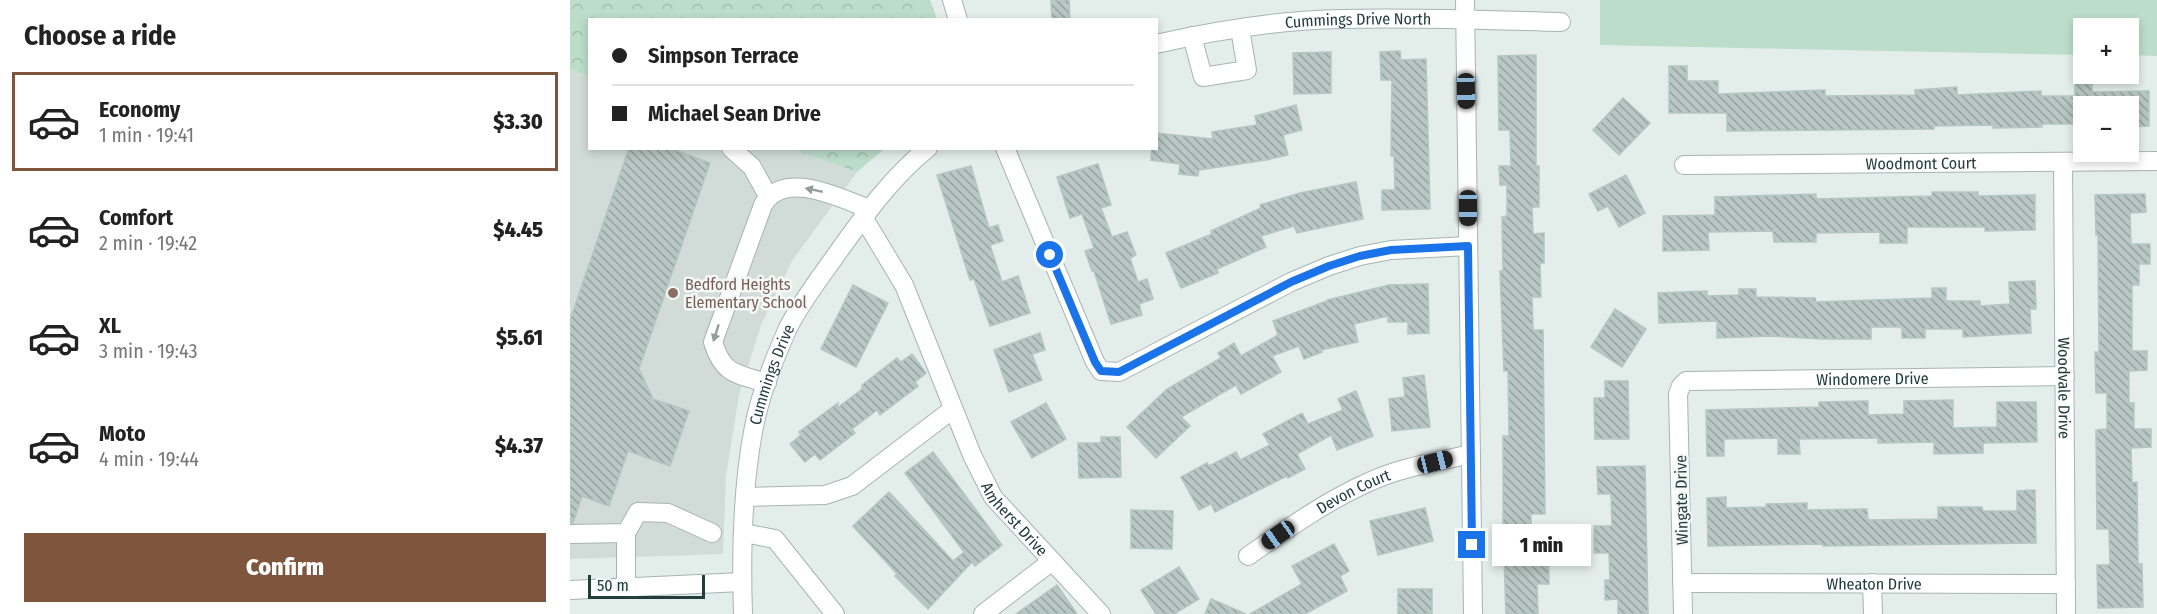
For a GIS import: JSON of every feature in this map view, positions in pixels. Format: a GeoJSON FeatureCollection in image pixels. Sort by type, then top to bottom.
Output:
{"type":"FeatureCollection","features":[{"type":"Feature","properties":{"kind":"street"},"geometry":{"type":"LineString","coordinates":[[952,0],[957,18]]}},
{"type":"Feature","properties":{"kind":"street"},"geometry":{"type":"LineString","coordinates":[[1465,0],[1473,614]]}},
{"type":"Feature","properties":{"kind":"street","name":"Cummings Drive North"},"geometry":{"type":"LineString","coordinates":[[1158,44],[1191,36],[1288,22],[1342,19],[1561,22]]}},
{"type":"Feature","properties":{"kind":"street"},"geometry":{"type":"LineString","coordinates":[[1191,36],[1203,77],[1247,70],[1240,29]]}},
{"type":"Feature","properties":{"kind":"street"},"geometry":{"type":"LineString","coordinates":[[733,150],[752,167],[768,196]]}},
{"type":"Feature","properties":{"kind":"street","name":"Cummings Drive"},"geometry":{"type":"LineString","coordinates":[[743,614],[745,497],[753,431],[767,383],[789,327],[806,298],[866,213],[926,150]]}},
{"type":"Feature","properties":{"kind":"street"},"geometry":{"type":"LineString","coordinates":[[1006,150],[1095,362],[1101,371],[1119,372],[1291,282],[1329,266],[1360,256],[1391,250],[1468,246]]}},
{"type":"Feature","properties":{"kind":"street","name":"Woodmont Court"},"geometry":{"type":"LineString","coordinates":[[1684,165],[2157,161]]}},
{"type":"Feature","properties":{"kind":"street","name":"Woodvale Drive"},"geometry":{"type":"LineString","coordinates":[[2063,162],[2066,614]]}},
{"type":"Feature","properties":{"kind":"street"},"geometry":{"type":"LineString","coordinates":[[767,383],[731,372],[716,352],[713,342],[768,196],[793,186],[830,194],[866,213]]}},
{"type":"Feature","properties":{"kind":"street","name":"Amherst Drive"},"geometry":{"type":"LineString","coordinates":[[866,213],[904,285],[972,455],[993,497],[1101,614]]}},
{"type":"Feature","properties":{"kind":"street","name":"Windomere Drive"},"geometry":{"type":"LineString","coordinates":[[1681,386],[1686,381],[1702,379],[2065,376]]}},
{"type":"Feature","properties":{"kind":"street","name":"Wingate Drive"},"geometry":{"type":"LineString","coordinates":[[1681,386],[1678,394],[1683,614]]}},
{"type":"Feature","properties":{"kind":"street"},"geometry":{"type":"LineString","coordinates":[[745,497],[825,495],[852,486],[953,409]]}},
{"type":"Feature","properties":{"kind":"street","name":"Devon Court"},"geometry":{"type":"LineString","coordinates":[[1248,556],[1337,498],[1371,481],[1399,471],[1471,454]]}},
{"type":"Feature","properties":{"kind":"street"},"geometry":{"type":"LineString","coordinates":[[626,587],[626,533],[638,512],[668,513],[712,533]]}},
{"type":"Feature","properties":{"kind":"street"},"geometry":{"type":"LineString","coordinates":[[570,534],[626,533]]}},
{"type":"Feature","properties":{"kind":"street"},"geometry":{"type":"LineString","coordinates":[[744,533],[775,539],[835,614]]}},
{"type":"Feature","properties":{"kind":"street"},"geometry":{"type":"LineString","coordinates":[[983,614],[1052,561]]}},
{"type":"Feature","properties":{"kind":"street"},"geometry":{"type":"LineString","coordinates":[[570,590],[742,582]]}},
{"type":"Feature","properties":{"kind":"street","name":"Wheaton Drive"},"geometry":{"type":"LineString","coordinates":[[1682,583],[2066,584]]}},
{"type":"Feature","properties":{"kind":"street"},"geometry":{"type":"LineString","coordinates":[[1872,583],[1872,614]]}},
{"type":"Feature","properties":{"kind":"shaded area","name":"Bedford Heights Elementary School"},"geometry":{"type":"Polygon","coordinates":[[[570,69],[588,76],[588,150],[795,150],[857,172],[792,261],[761,325],[739,395],[726,476],[723,554],[570,559],[570,69]]]}},
{"type":"Feature","properties":{"kind":"green space"},"geometry":{"type":"Polygon","coordinates":[[[570,0],[930,0],[937,18],[588,18],[588,76],[570,69],[570,0]]]}},
{"type":"Feature","properties":{"kind":"green space"},"geometry":{"type":"Polygon","coordinates":[[[1600,0],[2157,0],[2157,56],[2139,55],[2139,18],[2073,18],[2073,55],[1600,45],[1600,0]]]}},
{"type":"Feature","properties":{"kind":"green space"},"geometry":{"type":"Polygon","coordinates":[[[795,150],[883,150],[857,172],[795,150]]]}},
{"type":"Feature","properties":{"kind":"building"},"geometry":{"type":"Polygon","coordinates":[[[1051,0],[1069,0],[1070,18],[1052,18],[1051,0]]]}},
{"type":"Feature","properties":{"kind":"building"},"geometry":{"type":"Polygon","coordinates":[[[1400,51],[1401,60],[1426,59],[1430,209],[1382,210],[1382,190],[1395,190],[1394,156],[1391,156],[1392,80],[1381,80],[1380,52],[1400,51]]]}},
{"type":"Feature","properties":{"kind":"building"},"geometry":{"type":"Polygon","coordinates":[[[1331,52],[1331,93],[1294,94],[1293,53],[1331,52]]]}},
{"type":"Feature","properties":{"kind":"building"},"geometry":{"type":"Polygon","coordinates":[[[1536,55],[1536,166],[1539,166],[1539,207],[1532,207],[1533,234],[1544,233],[1544,263],[1540,263],[1541,297],[1532,297],[1533,330],[1543,330],[1545,514],[1531,514],[1531,540],[1548,540],[1549,584],[1537,584],[1538,614],[1506,614],[1503,436],[1509,436],[1508,371],[1504,371],[1500,271],[1503,271],[1502,217],[1507,216],[1507,185],[1500,185],[1499,166],[1511,166],[1510,130],[1499,130],[1498,56],[1536,55]]]}},
{"type":"Feature","properties":{"kind":"building"},"geometry":{"type":"Polygon","coordinates":[[[1669,66],[1687,66],[1687,81],[1718,81],[1718,94],[1825,90],[1825,96],[1915,95],[1915,90],[1957,87],[1957,95],[2041,91],[2041,96],[2073,96],[2073,124],[2042,124],[2042,127],[1993,128],[1993,125],[1934,126],[1934,129],[1727,131],[1727,113],[1669,113],[1669,66]]]}},
{"type":"Feature","properties":{"kind":"building"},"geometry":{"type":"Polygon","coordinates":[[[2075,84],[2092,84],[2092,92],[2149,91],[2149,126],[2139,126],[2139,96],[2075,96],[2075,84]]]}},
{"type":"Feature","properties":{"kind":"building"},"geometry":{"type":"Polygon","coordinates":[[[1623,98],[1650,123],[1619,155],[1593,130],[1623,98]]]}},
{"type":"Feature","properties":{"kind":"building"},"geometry":{"type":"Polygon","coordinates":[[[1296,105],[1302,130],[1283,135],[1288,155],[1199,170],[1198,176],[1179,174],[1180,164],[1151,160],[1152,150],[1158,150],[1158,133],[1213,139],[1212,132],[1257,125],[1255,116],[1296,105]]]}},
{"type":"Feature","properties":{"kind":"building"},"geometry":{"type":"Polygon","coordinates":[[[628,150],[674,150],[710,163],[639,369],[653,399],[689,411],[670,466],[628,451],[609,506],[582,496],[573,523],[570,523],[570,320],[628,150]]]}},
{"type":"Feature","properties":{"kind":"building"},"geometry":{"type":"Polygon","coordinates":[[[1098,164],[1111,205],[1101,208],[1112,237],[1127,232],[1136,255],[1130,258],[1138,282],[1147,279],[1153,299],[1139,304],[1142,315],[1111,324],[1085,251],[1094,248],[1082,214],[1070,218],[1057,177],[1098,164]]]}},
{"type":"Feature","properties":{"kind":"building"},"geometry":{"type":"Polygon","coordinates":[[[971,166],[989,228],[998,225],[1003,241],[990,245],[1002,282],[1018,276],[1030,313],[990,326],[974,279],[970,280],[937,175],[971,166]]]}},
{"type":"Feature","properties":{"kind":"building"},"geometry":{"type":"Polygon","coordinates":[[[1626,175],[1645,213],[1619,227],[1608,206],[1598,211],[1589,194],[1626,175]]]}},
{"type":"Feature","properties":{"kind":"building"},"geometry":{"type":"Polygon","coordinates":[[[1356,182],[1363,219],[1297,233],[1294,226],[1261,236],[1266,247],[1217,269],[1218,273],[1181,288],[1166,253],[1212,234],[1211,231],[1261,208],[1260,205],[1300,193],[1356,182]]]}},
{"type":"Feature","properties":{"kind":"building"},"geometry":{"type":"Polygon","coordinates":[[[1932,192],[1978,192],[1978,196],[2035,195],[2035,230],[1985,231],[1985,227],[1907,227],[1907,243],[1880,243],[1880,232],[1816,233],[1816,242],[1774,242],[1773,231],[1708,232],[1709,250],[1663,251],[1663,216],[1715,215],[1715,197],[1816,194],[1816,199],[1932,196],[1932,192]]]}},
{"type":"Feature","properties":{"kind":"building"},"geometry":{"type":"Polygon","coordinates":[[[2145,194],[2146,212],[2130,213],[2131,244],[2150,244],[2150,264],[2139,264],[2139,285],[2132,285],[2132,351],[2147,351],[2147,370],[2129,371],[2129,403],[2134,403],[2134,429],[2151,429],[2151,447],[2131,448],[2132,483],[2137,482],[2138,564],[2142,564],[2143,607],[2098,608],[2097,565],[2110,565],[2109,529],[2097,529],[2096,430],[2107,429],[2107,393],[2096,393],[2095,352],[2099,352],[2098,235],[2096,235],[2095,195],[2145,194]]]}},
{"type":"Feature","properties":{"kind":"building"},"geometry":{"type":"Polygon","coordinates":[[[2035,281],[2036,309],[2030,309],[2031,333],[1963,337],[1963,329],[1925,329],[1925,338],[1902,338],[1902,327],[1871,327],[1871,339],[1770,336],[1717,338],[1717,321],[1659,323],[1658,293],[1707,291],[1707,296],[1739,295],[1739,289],[1756,289],[1756,297],[1815,298],[1816,302],[1932,298],[1932,288],[1946,288],[1946,301],[1980,301],[1980,306],[2010,304],[2009,282],[2035,281]]]}},
{"type":"Feature","properties":{"kind":"building"},"geometry":{"type":"Polygon","coordinates":[[[1428,284],[1429,333],[1408,334],[1408,322],[1388,322],[1388,316],[1354,324],[1358,342],[1321,350],[1322,352],[1304,359],[1299,346],[1272,356],[1281,372],[1241,394],[1236,385],[1181,417],[1190,426],[1156,458],[1127,427],[1167,389],[1221,358],[1218,353],[1234,343],[1241,356],[1278,335],[1273,321],[1327,300],[1389,285],[1428,284]]]}},
{"type":"Feature","properties":{"kind":"building"},"geometry":{"type":"Polygon","coordinates":[[[853,285],[888,303],[856,367],[821,349],[853,285]]]}},
{"type":"Feature","properties":{"kind":"building"},"geometry":{"type":"Polygon","coordinates":[[[1615,309],[1646,329],[1622,367],[1591,347],[1615,309]]]}},
{"type":"Feature","properties":{"kind":"building"},"geometry":{"type":"Polygon","coordinates":[[[1040,333],[1045,350],[1032,354],[1042,380],[1009,392],[994,350],[1040,333]]]}},
{"type":"Feature","properties":{"kind":"building"},"geometry":{"type":"Polygon","coordinates":[[[912,354],[926,373],[915,382],[918,386],[880,415],[877,410],[852,429],[855,433],[820,460],[815,454],[805,462],[790,444],[801,435],[799,432],[838,403],[837,408],[897,358],[901,362],[912,354]]]}},
{"type":"Feature","properties":{"kind":"building"},"geometry":{"type":"Polygon","coordinates":[[[1424,375],[1430,427],[1392,431],[1389,399],[1405,397],[1403,378],[1424,375]]]}},
{"type":"Feature","properties":{"kind":"building"},"geometry":{"type":"Polygon","coordinates":[[[1605,381],[1628,381],[1629,439],[1595,439],[1594,398],[1605,398],[1605,381]]]}},
{"type":"Feature","properties":{"kind":"building"},"geometry":{"type":"Polygon","coordinates":[[[1356,391],[1373,436],[1337,450],[1331,435],[1297,454],[1305,469],[1215,512],[1211,504],[1199,510],[1181,477],[1207,463],[1209,466],[1236,452],[1240,460],[1270,445],[1263,434],[1302,413],[1308,424],[1343,410],[1338,399],[1356,391]]]}},
{"type":"Feature","properties":{"kind":"building"},"geometry":{"type":"Polygon","coordinates":[[[1953,400],[1953,428],[1997,427],[1997,402],[2036,402],[2037,442],[1983,443],[1983,453],[1934,454],[1934,442],[1878,443],[1878,438],[1799,439],[1800,454],[1778,454],[1778,438],[1724,439],[1724,456],[1707,456],[1706,410],[1819,407],[1819,402],[1868,401],[1868,415],[1904,414],[1904,401],[1953,400]]]}},
{"type":"Feature","properties":{"kind":"building"},"geometry":{"type":"Polygon","coordinates":[[[1046,403],[1066,439],[1032,458],[1011,422],[1046,403]]]}},
{"type":"Feature","properties":{"kind":"building"},"geometry":{"type":"Polygon","coordinates":[[[1101,437],[1120,437],[1121,477],[1079,478],[1078,443],[1101,443],[1101,437]]]}},
{"type":"Feature","properties":{"kind":"building"},"geometry":{"type":"Polygon","coordinates":[[[933,452],[1002,545],[975,566],[972,562],[928,609],[895,576],[897,574],[853,526],[889,492],[953,561],[964,552],[905,473],[933,452]]]}},
{"type":"Feature","properties":{"kind":"building"},"geometry":{"type":"Polygon","coordinates":[[[1645,466],[1648,614],[1618,614],[1618,599],[1605,600],[1605,580],[1610,580],[1609,553],[1594,553],[1594,526],[1612,526],[1611,494],[1598,494],[1597,467],[1645,466]]]}},
{"type":"Feature","properties":{"kind":"building"},"geometry":{"type":"Polygon","coordinates":[[[2035,490],[2036,543],[1708,546],[1707,498],[1726,497],[1726,508],[1807,503],[1807,510],[1867,509],[1868,520],[1938,519],[1938,507],[1982,507],[1983,511],[2017,511],[2017,491],[2035,490]]]}},
{"type":"Feature","properties":{"kind":"building"},"geometry":{"type":"Polygon","coordinates":[[[1425,508],[1433,541],[1378,555],[1370,521],[1425,508]]]}},
{"type":"Feature","properties":{"kind":"building"},"geometry":{"type":"Polygon","coordinates":[[[1131,510],[1173,511],[1172,549],[1131,548],[1131,510]]]}},
{"type":"Feature","properties":{"kind":"building"},"geometry":{"type":"Polygon","coordinates":[[[1334,544],[1349,571],[1340,576],[1347,591],[1305,614],[1250,614],[1302,584],[1292,566],[1334,544]]]}},
{"type":"Feature","properties":{"kind":"building"},"geometry":{"type":"Polygon","coordinates":[[[1179,567],[1199,599],[1174,614],[1156,614],[1141,590],[1179,567]]]}},
{"type":"Feature","properties":{"kind":"building"},"geometry":{"type":"Polygon","coordinates":[[[1057,585],[1077,614],[1016,614],[1057,585]]]}},
{"type":"Feature","properties":{"kind":"building"},"geometry":{"type":"Polygon","coordinates":[[[1398,589],[1432,589],[1432,614],[1398,614],[1398,589]]]}},
{"type":"Feature","properties":{"kind":"building"},"geometry":{"type":"Polygon","coordinates":[[[1211,599],[1246,614],[1205,614],[1211,599]]]}},
{"type":"Feature","properties":{"kind":"place","name":"Bedford Heights Elementary School"},"geometry":{"type":"Point","coordinates":[673,293]}},
{"type":"Feature","properties":{"kind":"route"},"geometry":{"type":"LineString","coordinates":[[1050,255],[1095,362],[1101,371],[1111,373],[1119,372],[1291,282],[1329,266],[1360,256],[1391,250],[1468,246],[1472,545]]}}]}
